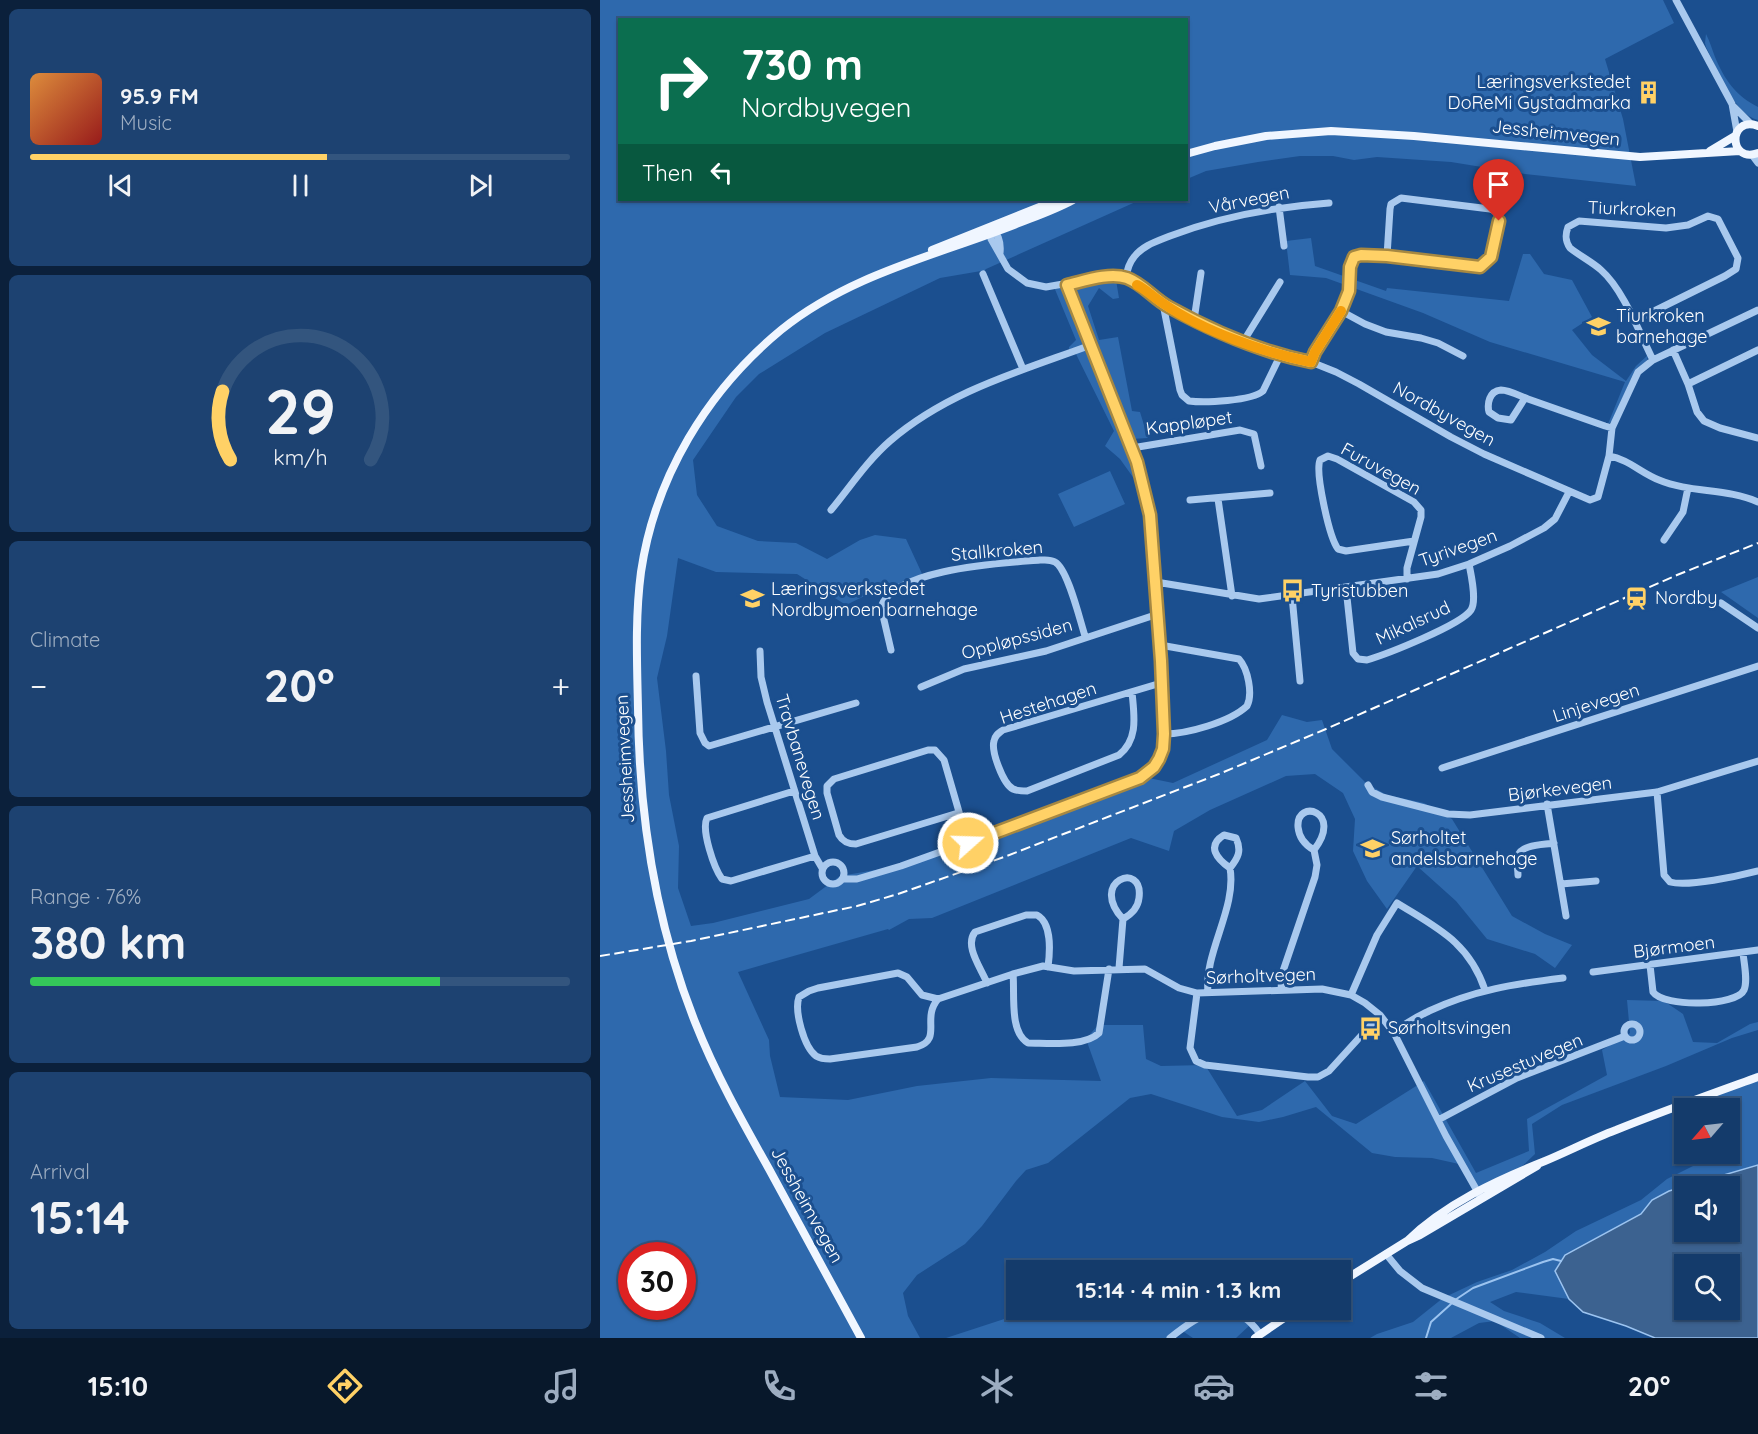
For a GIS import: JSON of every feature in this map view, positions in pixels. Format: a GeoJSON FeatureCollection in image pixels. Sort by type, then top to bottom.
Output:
{"type":"FeatureCollection","features":[{"type":"Feature","properties":{"kind":"main road","name":"Jessheimvegen"},"geometry":{"type":"LineString","coordinates":[[1709,151],[1736,134],[1743,126],[1755,125]]}},
{"type":"Feature","properties":{"kind":"main road","name":"Jessheimvegen"},"geometry":{"type":"LineString","coordinates":[[1188,153],[1266,136],[1330,131],[1414,135],[1616,156],[1665,157],[1709,151],[1740,151],[1755,154]]}},
{"type":"Feature","properties":{"kind":"main road"},"geometry":{"type":"LineString","coordinates":[[1736,134],[1735,142],[1740,151]]}},
{"type":"Feature","properties":{"kind":"main road","name":"Jessheimvegen"},"geometry":{"type":"LineString","coordinates":[[992,230],[1055,201]]}},
{"type":"Feature","properties":{"kind":"main road","name":"Jessheimvegen"},"geometry":{"type":"LineString","coordinates":[[861,1338],[711,1061],[673,958],[653,879],[642,805],[638,746],[637,620],[641,571],[662,495],[687,441],[722,390],[761,348],[804,314],[862,281],[1070,201]]}},
{"type":"Feature","properties":{"kind":"main road"},"geometry":{"type":"LineString","coordinates":[[1351,1276],[1420,1235],[1480,1195],[1528,1172],[1544,1161],[1617,1129],[1758,1077]]}},
{"type":"Feature","properties":{"kind":"main road"},"geometry":{"type":"LineString","coordinates":[[1257,1336],[1281,1320]]}},
{"type":"Feature","properties":{"kind":"street"},"geometry":{"type":"LineString","coordinates":[[1676,0],[1732,104],[1755,125]]}},
{"type":"Feature","properties":{"kind":"street"},"geometry":{"type":"LineString","coordinates":[[1732,104],[1736,134]]}},
{"type":"Feature","properties":{"kind":"street"},"geometry":{"type":"LineString","coordinates":[[1755,154],[1758,163]]}},
{"type":"Feature","properties":{"kind":"street"},"geometry":{"type":"LineString","coordinates":[[1311,362],[1341,311],[1349,291],[1350,267],[1354,257],[1387,256],[1480,267],[1491,257],[1499,221],[1498,215],[1496,211],[1490,209],[1401,198],[1391,204],[1387,256]]}},
{"type":"Feature","properties":{"kind":"street","name":"Vårvegen"},"geometry":{"type":"LineString","coordinates":[[1126,278],[1129,265],[1135,256],[1155,242],[1208,223],[1248,212],[1329,203]]}},
{"type":"Feature","properties":{"kind":"street"},"geometry":{"type":"LineString","coordinates":[[1279,207],[1284,246]]}},
{"type":"Feature","properties":{"kind":"street","name":"Tiurkroken"},"geometry":{"type":"LineString","coordinates":[[1634,321],[1736,269],[1738,258],[1718,219],[1708,216],[1688,225],[1666,228],[1579,221],[1568,227],[1565,236],[1570,248],[1603,271],[1617,290],[1653,360]]}},
{"type":"Feature","properties":{"kind":"street"},"geometry":{"type":"LineString","coordinates":[[992,230],[993,245],[1012,273],[1027,283],[1039,287],[1067,285],[1103,277],[1126,278]]}},
{"type":"Feature","properties":{"kind":"street"},"geometry":{"type":"LineString","coordinates":[[983,273],[1023,369]]}},
{"type":"Feature","properties":{"kind":"street"},"geometry":{"type":"LineString","coordinates":[[1194,320],[1201,273]]}},
{"type":"Feature","properties":{"kind":"street","name":"Nordbyvegen"},"geometry":{"type":"LineString","coordinates":[[1126,278],[1151,293],[1163,304],[1194,320],[1280,356],[1311,362],[1359,384],[1459,442],[1590,500],[1598,497],[1609,456]]}},
{"type":"Feature","properties":{"kind":"street"},"geometry":{"type":"LineString","coordinates":[[1243,342],[1280,282]]}},
{"type":"Feature","properties":{"kind":"street"},"geometry":{"type":"LineString","coordinates":[[843,879],[844,869],[836,862],[826,864],[822,868],[822,877],[827,883],[836,884],[843,879],[857,879],[890,870],[968,843],[1140,778],[1154,767],[1163,749],[1156,582],[1150,515],[1143,481],[1067,285]]}},
{"type":"Feature","properties":{"kind":"street"},"geometry":{"type":"LineString","coordinates":[[1163,304],[1180,390],[1184,398],[1189,401],[1248,398],[1259,395],[1280,356]]}},
{"type":"Feature","properties":{"kind":"street"},"geometry":{"type":"LineString","coordinates":[[1758,310],[1653,360],[1641,369],[1634,378],[1612,428],[1609,456],[1622,459],[1657,479],[1688,488],[1758,502]]}},
{"type":"Feature","properties":{"kind":"street"},"geometry":{"type":"LineString","coordinates":[[1341,311],[1386,332],[1438,343],[1463,356]]}},
{"type":"Feature","properties":{"kind":"street"},"geometry":{"type":"LineString","coordinates":[[831,510],[875,455],[902,431],[952,399],[986,383],[1091,345]]}},
{"type":"Feature","properties":{"kind":"street"},"geometry":{"type":"LineString","coordinates":[[1673,350],[1697,412],[1704,421],[1720,428],[1758,438]]}},
{"type":"Feature","properties":{"kind":"street"},"geometry":{"type":"LineString","coordinates":[[1688,384],[1758,350]]}},
{"type":"Feature","properties":{"kind":"street"},"geometry":{"type":"LineString","coordinates":[[1525,398],[1511,420],[1498,418],[1489,412],[1489,401],[1496,392],[1505,391],[1612,428]]}},
{"type":"Feature","properties":{"kind":"street","name":"Kappløpet"},"geometry":{"type":"LineString","coordinates":[[1132,448],[1240,430],[1254,434],[1261,466]]}},
{"type":"Feature","properties":{"kind":"street","name":"Furuvegen"},"geometry":{"type":"LineString","coordinates":[[1407,579],[1407,568],[1421,517],[1421,510],[1414,501],[1337,459],[1328,456],[1320,460],[1318,470],[1331,537],[1338,549],[1346,551],[1414,541]]}},
{"type":"Feature","properties":{"kind":"street"},"geometry":{"type":"LineString","coordinates":[[1664,540],[1683,512],[1688,488]]}},
{"type":"Feature","properties":{"kind":"street","name":"Tyrivegen"},"geometry":{"type":"LineString","coordinates":[[1156,582],[1259,599],[1438,574],[1469,564],[1523,540],[1550,524],[1561,510],[1569,492]]}},
{"type":"Feature","properties":{"kind":"street"},"geometry":{"type":"LineString","coordinates":[[1190,500],[1270,493]]}},
{"type":"Feature","properties":{"kind":"street"},"geometry":{"type":"LineString","coordinates":[[1218,499],[1232,596]]}},
{"type":"Feature","properties":{"kind":"street","name":"Stallkroken"},"geometry":{"type":"LineString","coordinates":[[891,650],[880,607],[883,601],[906,585],[961,567],[1040,560],[1050,560],[1059,566],[1073,596],[1085,636]]}},
{"type":"Feature","properties":{"kind":"street","name":"Mikalsrud"},"geometry":{"type":"LineString","coordinates":[[1346,588],[1353,653],[1358,659],[1367,660],[1424,637],[1469,612],[1473,603],[1469,564]]}},
{"type":"Feature","properties":{"kind":"street"},"geometry":{"type":"LineString","coordinates":[[1292,596],[1300,681]]}},
{"type":"Feature","properties":{"kind":"street"},"geometry":{"type":"LineString","coordinates":[[1721,603],[1758,628]]}},
{"type":"Feature","properties":{"kind":"street","name":"Oppløpssiden"},"geometry":{"type":"LineString","coordinates":[[921,687],[964,669],[1046,651],[1085,636],[1158,614]]}},
{"type":"Feature","properties":{"kind":"street"},"geometry":{"type":"LineString","coordinates":[[1160,645],[1239,659],[1245,669],[1250,698],[1247,706],[1201,728],[1179,734],[1164,734]]}},
{"type":"Feature","properties":{"kind":"street","name":"Travbanevegen"},"geometry":{"type":"LineString","coordinates":[[760,651],[761,677],[775,728],[815,856],[822,868]]}},
{"type":"Feature","properties":{"kind":"street","name":"Linjevegen"},"geometry":{"type":"LineString","coordinates":[[1442,768],[1758,666]]}},
{"type":"Feature","properties":{"kind":"street"},"geometry":{"type":"LineString","coordinates":[[696,676],[700,733],[705,743],[715,745],[856,703]]}},
{"type":"Feature","properties":{"kind":"street","name":"Hestehagen"},"geometry":{"type":"LineString","coordinates":[[1132,692],[1133,734],[1130,744],[1119,755],[1027,791],[1014,789],[1006,783],[994,748],[994,738],[1003,730],[1161,683]]}},
{"type":"Feature","properties":{"kind":"street"},"geometry":{"type":"LineString","coordinates":[[958,813],[850,844],[839,835],[827,794],[827,786],[834,779],[928,750],[935,750],[944,760],[968,843]]}},
{"type":"Feature","properties":{"kind":"street","name":"Bjørkevegen"},"geometry":{"type":"LineString","coordinates":[[1368,784],[1376,795],[1456,815],[1470,815],[1657,792],[1758,760]]}},
{"type":"Feature","properties":{"kind":"street"},"geometry":{"type":"LineString","coordinates":[[795,791],[707,818],[705,829],[717,870],[722,879],[731,881],[815,856]]}},
{"type":"Feature","properties":{"kind":"street"},"geometry":{"type":"LineString","coordinates":[[1657,792],[1664,875],[1670,882],[1676,884],[1705,881],[1758,871]]}},
{"type":"Feature","properties":{"kind":"street"},"geometry":{"type":"LineString","coordinates":[[1547,804],[1566,916]]}},
{"type":"Feature","properties":{"kind":"street"},"geometry":{"type":"LineString","coordinates":[[1281,990],[1282,974],[1315,877],[1317,865],[1314,850],[1301,838],[1298,829],[1298,819],[1303,813],[1311,811],[1317,812],[1324,826],[1324,835],[1314,850]]}},
{"type":"Feature","properties":{"kind":"street"},"geometry":{"type":"LineString","coordinates":[[1208,993],[1209,975],[1230,887],[1230,868],[1238,858],[1239,844],[1236,838],[1224,835],[1217,839],[1214,851],[1217,858],[1230,868]]}},
{"type":"Feature","properties":{"kind":"street"},"geometry":{"type":"LineString","coordinates":[[1518,875],[1518,856],[1521,851],[1554,843]]}},
{"type":"Feature","properties":{"kind":"street"},"geometry":{"type":"LineString","coordinates":[[1119,968],[1123,919],[1112,906],[1111,898],[1115,884],[1127,877],[1137,884],[1139,900],[1136,909],[1123,919]]}},
{"type":"Feature","properties":{"kind":"street"},"geometry":{"type":"LineString","coordinates":[[1561,884],[1596,881]]}},
{"type":"Feature","properties":{"kind":"street"},"geometry":{"type":"LineString","coordinates":[[1351,995],[1377,935],[1397,903],[1448,936],[1462,948],[1474,963],[1485,990]]}},
{"type":"Feature","properties":{"kind":"street"},"geometry":{"type":"LineString","coordinates":[[987,982],[970,946],[972,936],[975,932],[1026,915],[1038,915],[1045,922],[1050,954],[1048,967]]}},
{"type":"Feature","properties":{"kind":"street","name":"Bjørmoen"},"geometry":{"type":"LineString","coordinates":[[1593,972],[1758,950]]}},
{"type":"Feature","properties":{"kind":"street"},"geometry":{"type":"LineString","coordinates":[[1650,965],[1653,992],[1661,999],[1691,1003],[1731,999],[1741,995],[1745,986],[1743,953]]}},
{"type":"Feature","properties":{"kind":"street","name":"Sørholtvegen"},"geometry":{"type":"LineString","coordinates":[[938,999],[1035,967],[1074,971],[1145,969],[1179,988],[1197,993],[1322,989],[1351,995],[1380,1015],[1394,1033],[1437,1120],[1480,1195]]}},
{"type":"Feature","properties":{"kind":"street"},"geometry":{"type":"LineString","coordinates":[[1013,974],[1015,1023],[1022,1039],[1028,1043],[1079,1042],[1090,1040],[1099,1033],[1109,969]]}},
{"type":"Feature","properties":{"kind":"street"},"geometry":{"type":"LineString","coordinates":[[894,974],[907,977],[922,995],[938,999],[931,1011],[932,1033],[924,1045],[830,1059],[819,1057],[813,1052],[797,1014],[799,997],[809,991],[894,974]]}},
{"type":"Feature","properties":{"kind":"street"},"geometry":{"type":"LineString","coordinates":[[1394,1033],[1415,1018],[1443,1004],[1485,990],[1563,978]]}},
{"type":"Feature","properties":{"kind":"street"},"geometry":{"type":"LineString","coordinates":[[1197,993],[1190,1048],[1196,1061],[1205,1065],[1308,1077],[1320,1076],[1329,1071],[1380,1015]]}},
{"type":"Feature","properties":{"kind":"street","name":"Krusestuvegen"},"geometry":{"type":"LineString","coordinates":[[1437,1120],[1517,1078],[1625,1036]]}},
{"type":"Feature","properties":{"kind":"street"},"geometry":{"type":"LineString","coordinates":[[1386,1254],[1406,1277],[1422,1288],[1541,1338]]}},
{"type":"Feature","properties":{"kind":"street"},"geometry":{"type":"LineString","coordinates":[[1170,1338],[1199,1317],[1226,1310],[1235,1311],[1246,1317],[1257,1336]]}},
{"type":"Feature","properties":{"kind":"shaded area"},"geometry":{"type":"Polygon","coordinates":[[[600,0],[1663,0],[1674,23],[1605,59],[1623,119],[1636,186],[1525,174],[1451,162],[1377,157],[1354,160],[1333,156],[1300,156],[1258,162],[1206,171],[1188,179],[1188,18],[618,18],[618,201],[1138,201],[986,269],[982,273],[981,271],[940,278],[825,333],[759,374],[736,397],[693,460],[697,495],[717,526],[758,541],[796,543],[827,559],[860,540],[875,535],[906,539],[924,578],[881,588],[846,605],[797,574],[716,572],[678,558],[667,636],[657,678],[669,795],[679,846],[678,888],[691,926],[713,923],[809,899],[840,876],[893,867],[1012,826],[1039,820],[1112,794],[1144,777],[1173,783],[1267,740],[1282,715],[1307,722],[1322,720],[1332,749],[1367,784],[1387,795],[1424,803],[1452,819],[1512,916],[1545,934],[1572,945],[1555,968],[1535,954],[1487,939],[1456,901],[1417,866],[1387,909],[1367,881],[1353,851],[1355,819],[1343,793],[1315,774],[1286,776],[1210,810],[1174,831],[1169,851],[1131,838],[932,918],[909,919],[889,930],[738,972],[769,1040],[770,1056],[780,1097],[848,1100],[917,1086],[991,1078],[1101,1081],[1086,1039],[1098,1025],[1143,1025],[1146,1059],[1161,1066],[1205,1065],[1237,1116],[1262,1110],[1305,1081],[1332,1116],[1356,1124],[1424,1081],[1476,1173],[1529,1151],[1527,1119],[1607,1075],[1602,1050],[1630,1033],[1627,1000],[1664,1001],[1683,1014],[1693,1042],[1717,1043],[1750,1024],[1758,1022],[1758,1030],[1732,1038],[1666,1066],[1562,1105],[1532,1124],[1535,1154],[1514,1174],[1479,1188],[1459,1164],[1432,1158],[1395,1157],[1372,1153],[1316,1107],[1259,1122],[1222,1117],[1151,1094],[1130,1098],[1048,1163],[1026,1170],[965,1244],[917,1275],[903,1293],[908,1316],[920,1338],[600,1338],[600,0]]]}},
{"type":"Feature","properties":{"kind":"shaded area"},"geometry":{"type":"Polygon","coordinates":[[[1706,34],[1727,80],[1743,98],[1758,107],[1758,120],[1741,109],[1727,90],[1706,47],[1706,34]]]}},
{"type":"Feature","properties":{"kind":"shaded area"},"geometry":{"type":"Polygon","coordinates":[[[1311,238],[1315,266],[1386,291],[1387,288],[1509,301],[1523,254],[1530,254],[1544,274],[1572,280],[1592,317],[1572,330],[1592,355],[1626,381],[1636,366],[1648,355],[1647,360],[1632,377],[1612,421],[1608,424],[1625,382],[1490,342],[1423,313],[1326,278],[1290,275],[1286,241],[1311,238]]]}},
{"type":"Feature","properties":{"kind":"shaded area"},"geometry":{"type":"Polygon","coordinates":[[[1099,275],[1116,280],[1119,298],[1113,299],[1099,288],[1088,306],[1099,340],[1118,337],[1132,411],[1140,412],[1148,438],[1131,439],[1145,494],[1120,459],[1105,446],[1114,431],[1073,348],[1069,350],[1076,340],[1054,287],[1099,275]]]}},
{"type":"Feature","properties":{"kind":"shaded area"},"geometry":{"type":"Polygon","coordinates":[[[1110,471],[1125,504],[1074,527],[1058,494],[1110,471]]]}},
{"type":"Feature","properties":{"kind":"shaded area"},"geometry":{"type":"Polygon","coordinates":[[[1758,577],[1758,618],[1721,592],[1758,577]]]}},
{"type":"Feature","properties":{"kind":"shaded area"},"geometry":{"type":"Polygon","coordinates":[[[1758,1072],[1758,1165],[1720,1176],[1674,1176],[1674,1190],[1652,1200],[1641,1214],[1565,1254],[1555,1271],[1569,1299],[1516,1292],[1490,1302],[1504,1311],[1540,1323],[1565,1338],[1520,1338],[1495,1321],[1479,1323],[1451,1338],[1370,1338],[1413,1322],[1443,1298],[1477,1282],[1512,1270],[1545,1252],[1576,1231],[1641,1200],[1667,1179],[1697,1164],[1740,1164],[1740,1098],[1712,1098],[1728,1086],[1758,1072]]]}},
{"type":"Feature","properties":{"kind":"shaded area"},"geometry":{"type":"Polygon","coordinates":[[[1758,1165],[1758,1338],[1655,1338],[1583,1312],[1569,1299],[1555,1271],[1565,1255],[1641,1214],[1652,1200],[1674,1190],[1674,1242],[1740,1242],[1740,1176],[1720,1176],[1758,1165]]]}},
{"type":"Feature","properties":{"kind":"shaded area"},"geometry":{"type":"Polygon","coordinates":[[[1006,1318],[1245,1320],[1250,1325],[1236,1338],[1193,1338],[1178,1328],[1166,1338],[946,1338],[1006,1318]]]}},
{"type":"Feature","properties":{"kind":"waterway"},"geometry":{"type":"LineString","coordinates":[[1455,1300],[1473,1288],[1543,1262],[1553,1259],[1561,1261]]}},
{"type":"Feature","properties":{"kind":"waterway"},"geometry":{"type":"LineString","coordinates":[[1426,1338],[1431,1322],[1451,1304]]}},
{"type":"Feature","properties":{"kind":"railway"},"geometry":{"type":"LineString","coordinates":[[600,956],[691,941],[857,906],[1004,857],[1219,774],[1677,575],[1758,543]]}},
{"type":"Feature","properties":{"kind":"slow traffic"},"geometry":{"type":"LineString","coordinates":[[1137,285],[1151,293],[1163,304],[1216,331],[1280,356],[1311,362],[1341,311]]}},
{"type":"Feature","properties":{"kind":"place","name":"Læringsverkstedet DoReMi Gystadmarka"},"geometry":{"type":"Point","coordinates":[1649,92]}},
{"type":"Feature","properties":{"kind":"place","name":"Tiurkroken barnehage"},"geometry":{"type":"Point","coordinates":[1598,326]}},
{"type":"Feature","properties":{"kind":"place","name":"Tyristubben"},"geometry":{"type":"Point","coordinates":[1293,591]}},
{"type":"Feature","properties":{"kind":"place","name":"Nordby"},"geometry":{"type":"Point","coordinates":[1637,598]}},
{"type":"Feature","properties":{"kind":"place","name":"Læringsverkstedet Nordbymoen barnehage"},"geometry":{"type":"Point","coordinates":[753,599]}},
{"type":"Feature","properties":{"kind":"place","name":"Sørholtet andelsbarnehage"},"geometry":{"type":"Point","coordinates":[1373,848]}},
{"type":"Feature","properties":{"kind":"place","name":"Sørholtsvingen"},"geometry":{"type":"Point","coordinates":[1370,1028]}},
{"type":"Feature","properties":{"kind":"route"},"geometry":{"type":"LineString","coordinates":[[968,843],[1140,778],[1154,767],[1163,749],[1161,661],[1152,534],[1143,481],[1067,285],[1103,277],[1126,278],[1151,293],[1163,304],[1216,331],[1280,356],[1311,362],[1341,311],[1349,291],[1350,267],[1354,257],[1387,256],[1480,267],[1491,257],[1499,221]]}}]}
